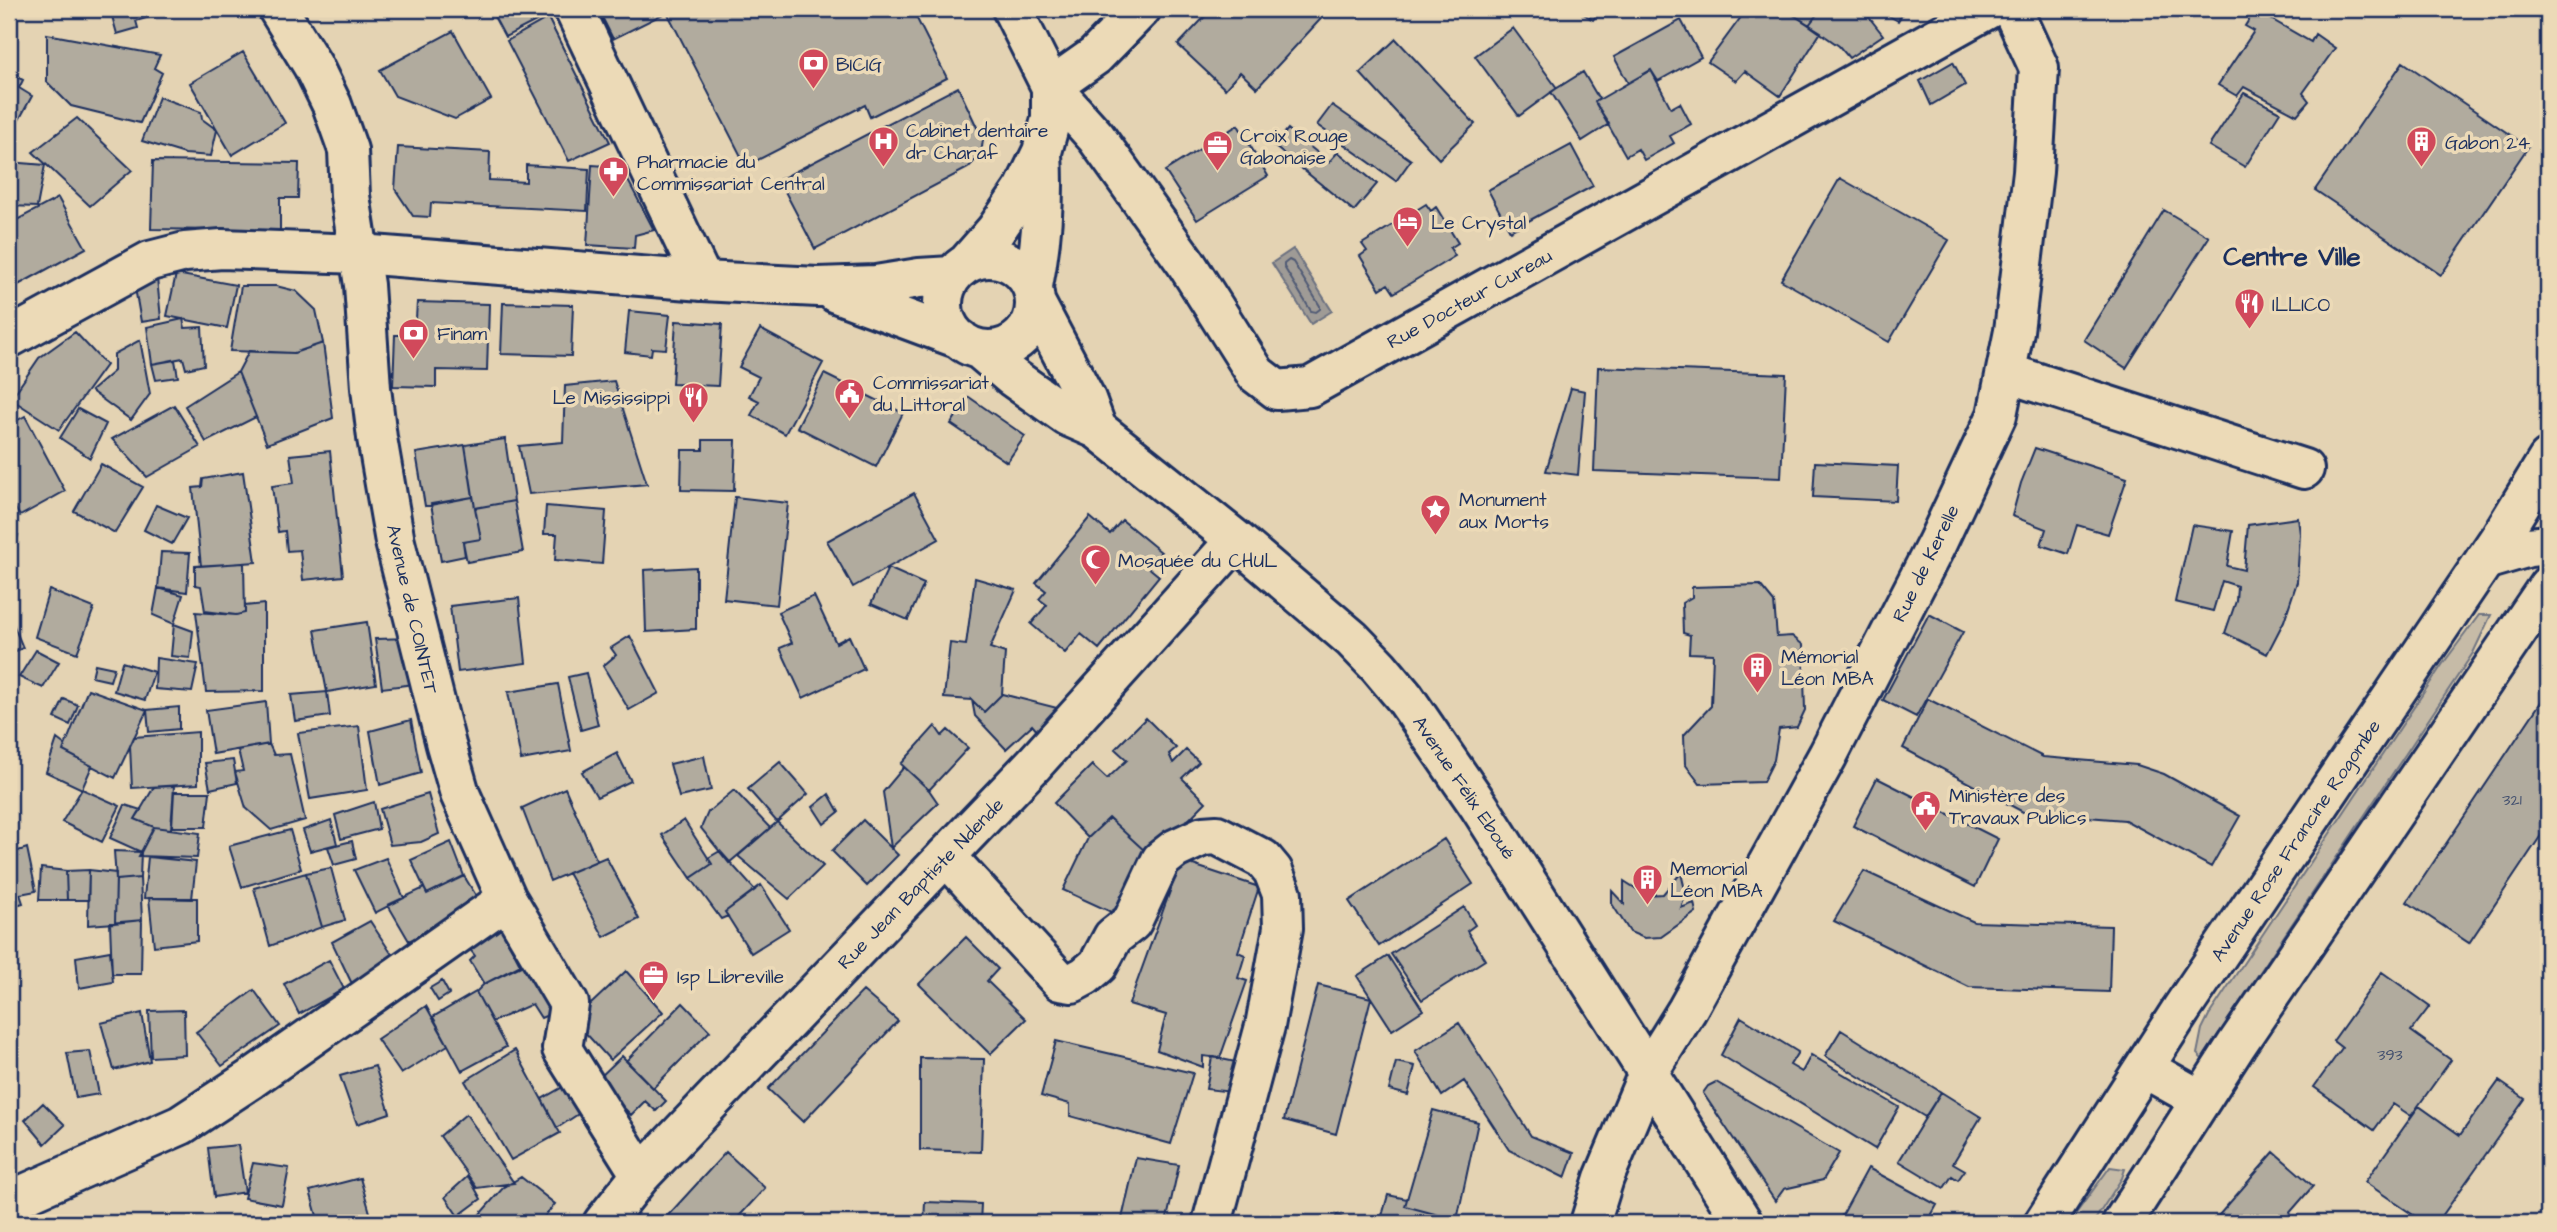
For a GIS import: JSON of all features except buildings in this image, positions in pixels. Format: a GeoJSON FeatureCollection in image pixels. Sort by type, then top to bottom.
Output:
{"type":"FeatureCollection","features":[{"type":"Feature","properties":{"kind":"main road","name":"Avenue de COINTET"},"geometry":{"type":"LineString","coordinates":[[278,9],[313,65],[348,150],[350,196],[368,326],[371,388],[395,542],[460,794],[507,899],[569,1004],[562,1049],[641,1175]]}},
{"type":"Feature","properties":{"kind":"main road"},"geometry":{"type":"LineString","coordinates":[[574,9],[703,281]]}},
{"type":"Feature","properties":{"kind":"main road"},"geometry":{"type":"LineString","coordinates":[[969,344],[950,329],[944,316],[945,289],[1024,189],[1042,152],[1051,119],[1051,87],[1012,9]]}},
{"type":"Feature","properties":{"kind":"main road"},"geometry":{"type":"LineString","coordinates":[[1051,87],[1095,56],[1140,9]]}},
{"type":"Feature","properties":{"kind":"main road","name":"Rue Docteur Cureau"},"geometry":{"type":"LineString","coordinates":[[1051,87],[1096,137],[1171,242],[1256,374],[1277,390],[1310,387],[1988,9]]}},
{"type":"Feature","properties":{"kind":"main road","name":"Rue de Kerelle"},"geometry":{"type":"LineString","coordinates":[[1590,1223],[1604,1178],[1649,1072],[1687,1010],[1828,755],[1931,554],[1997,415],[2007,373],[2033,172],[2039,68],[2012,9]]}},
{"type":"Feature","properties":{"kind":"main road"},"geometry":{"type":"LineString","coordinates":[[818,287],[969,344],[992,350],[1006,347],[1018,340],[1028,330],[1034,318],[1045,201],[1042,152]]}},
{"type":"Feature","properties":{"kind":"main road"},"geometry":{"type":"LineString","coordinates":[[9,338],[150,261],[185,252],[222,248],[360,254],[703,281],[818,287],[876,285],[960,269],[983,257],[999,258],[1013,263],[1025,273],[1086,399],[1097,429]]}},
{"type":"Feature","properties":{"kind":"main road","name":"Avenue Félix Eboué"},"geometry":{"type":"LineString","coordinates":[[969,344],[1067,416],[1097,429],[1236,540],[1352,639],[1405,698],[1486,818],[1744,1223]]}},
{"type":"Feature","properties":{"kind":"main road"},"geometry":{"type":"LineString","coordinates":[[2007,373],[2304,469]]}},
{"type":"Feature","properties":{"kind":"main road","name":"Avenue Rose Francine Rogombe"},"geometry":{"type":"LineString","coordinates":[[2045,1223],[2181,1010],[2485,560],[2548,459]]}},
{"type":"Feature","properties":{"kind":"main road","name":"Rue Jean Baptiste Ndende"},"geometry":{"type":"LineString","coordinates":[[603,1223],[641,1175],[1034,764],[1236,540]]}},
{"type":"Feature","properties":{"kind":"main road"},"geometry":{"type":"LineString","coordinates":[[2485,560],[2529,547],[2548,545]]}},
{"type":"Feature","properties":{"kind":"main road"},"geometry":{"type":"LineString","coordinates":[[2122,1223],[2201,1100],[2536,612],[2548,586]]}},
{"type":"Feature","properties":{"kind":"main road"},"geometry":{"type":"LineString","coordinates":[[946,856],[1060,981],[1072,983],[1086,976],[1098,965],[1113,937],[1132,922],[1161,860],[1175,849],[1203,836],[1217,835],[1263,859],[1273,871],[1282,894],[1283,928],[1265,1026],[1212,1223]]}},
{"type":"Feature","properties":{"kind":"main road"},"geometry":{"type":"LineString","coordinates":[[9,1201],[181,1125],[251,1080],[507,899]]}},
{"type":"Feature","properties":{"kind":"main road"},"geometry":{"type":"LineString","coordinates":[[2144,1068],[2201,1100]]}},
{"type":"Feature","properties":{"kind":"shaded area"},"geometry":{"type":"Polygon","coordinates":[[[2479,615],[2491,615],[2473,653],[2202,1059],[2197,1054],[2202,1029],[2209,1015],[2442,665],[2479,615]]]}},
{"type":"Feature","properties":{"kind":"shaded area"},"geometry":{"type":"Polygon","coordinates":[[[2110,1167],[2125,1169],[2093,1223],[2069,1223],[2110,1167]]]}},
{"type":"Feature","properties":{"kind":"water"},"geometry":{"type":"Polygon","coordinates":[[[1293,249],[1332,311],[1311,324],[1272,263],[1293,249]]]}},
{"type":"Feature","properties":{"kind":"place","name":"BICIG"},"geometry":{"type":"Point","coordinates":[813,91]}},
{"type":"Feature","properties":{"kind":"place","name":"Cabinet dentaire dr Charaf"},"geometry":{"type":"Point","coordinates":[883,168]}},
{"type":"Feature","properties":{"kind":"place","name":"Gabon 24"},"geometry":{"type":"Point","coordinates":[2422,169]}},
{"type":"Feature","properties":{"kind":"place","name":"Croix Rouge Gabonaise"},"geometry":{"type":"Point","coordinates":[1217,173]}},
{"type":"Feature","properties":{"kind":"place","name":"Pharmacie du Commissariat Central"},"geometry":{"type":"Point","coordinates":[614,199]}},
{"type":"Feature","properties":{"kind":"place","name":"Le Crystal"},"geometry":{"type":"Point","coordinates":[1408,249]}},
{"type":"Feature","properties":{"kind":"place","name":"ILLICO"},"geometry":{"type":"Point","coordinates":[2249,331]}},
{"type":"Feature","properties":{"kind":"place","name":"Finam"},"geometry":{"type":"Point","coordinates":[414,360]}},
{"type":"Feature","properties":{"kind":"place","name":"Commissariat du Littoral"},"geometry":{"type":"Point","coordinates":[850,420]}},
{"type":"Feature","properties":{"kind":"place","name":"Le Mississippi"},"geometry":{"type":"Point","coordinates":[693,424]}},
{"type":"Feature","properties":{"kind":"place","name":"Monument aux Morts"},"geometry":{"type":"Point","coordinates":[1436,537]}},
{"type":"Feature","properties":{"kind":"place","name":"Mosquée du CHUL"},"geometry":{"type":"Point","coordinates":[1095,587]}},
{"type":"Feature","properties":{"kind":"place","name":"Mémorial Léon MBA"},"geometry":{"type":"Point","coordinates":[1758,694]}},
{"type":"Feature","properties":{"kind":"place","name":"Ministère des Travaux Publics"},"geometry":{"type":"Point","coordinates":[1926,833]}},
{"type":"Feature","properties":{"kind":"place","name":"Memorial Léon MBA"},"geometry":{"type":"Point","coordinates":[1647,906]}},
{"type":"Feature","properties":{"kind":"place","name":"Isp Libreville"},"geometry":{"type":"Point","coordinates":[654,1003]}},
{"type":"Feature","properties":{"kind":"district","name":"Centre Ville"},"geometry":{"type":"Point","coordinates":[2292,256]}}]}
